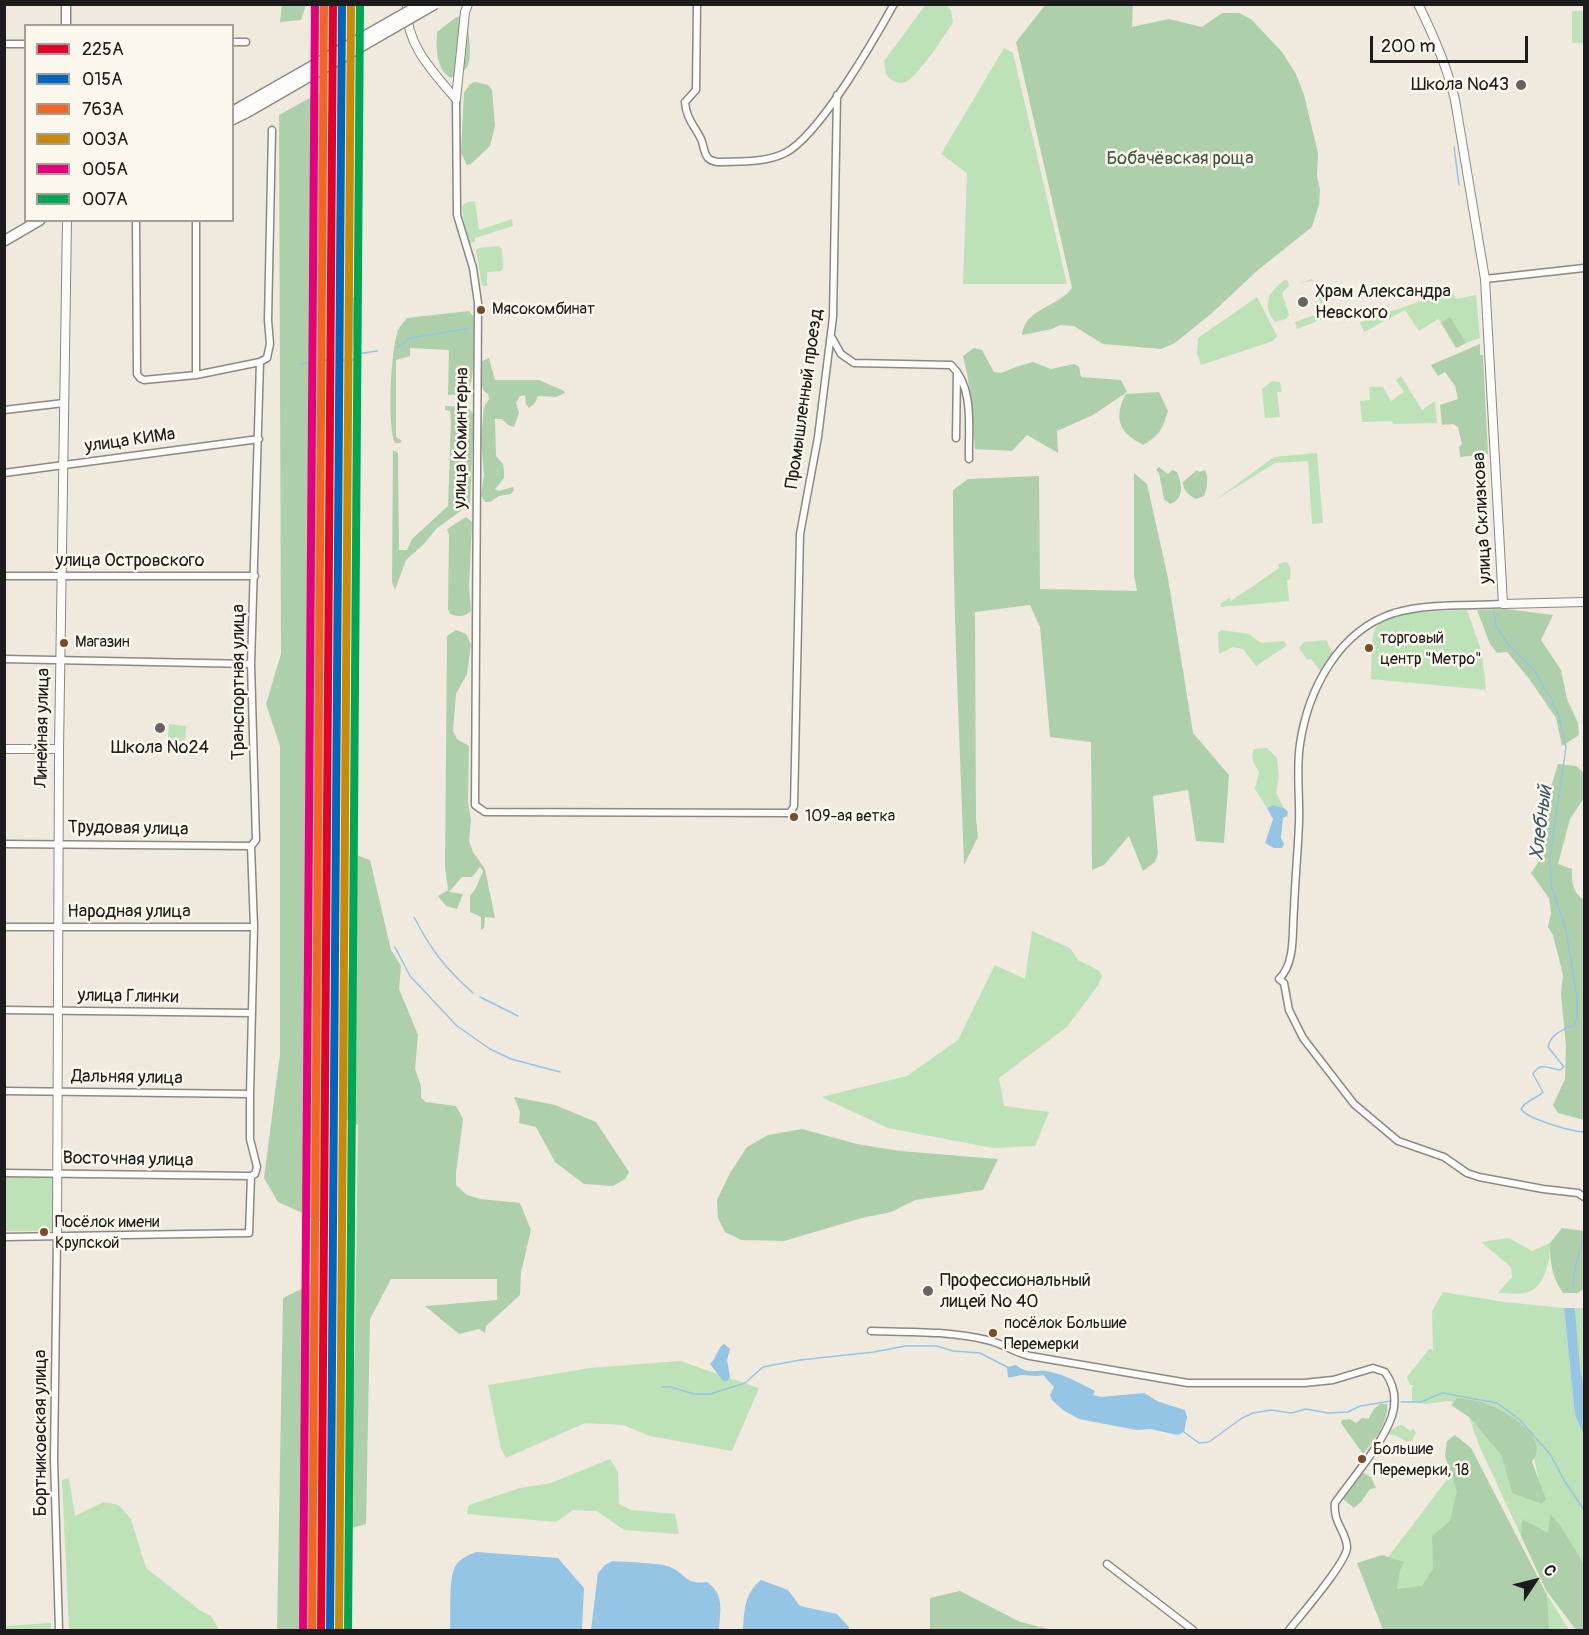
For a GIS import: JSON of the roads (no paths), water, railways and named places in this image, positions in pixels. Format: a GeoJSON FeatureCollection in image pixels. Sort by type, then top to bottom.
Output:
{"type":"FeatureCollection","features":[{"type":"Feature","properties":{"kind":"main road"},"geometry":{"type":"LineString","coordinates":[[66,4],[66,24]]}},
{"type":"Feature","properties":{"kind":"main road"},"geometry":{"type":"LineString","coordinates":[[234,118],[244,109],[421,4]]}},
{"type":"Feature","properties":{"kind":"main road"},"geometry":{"type":"LineString","coordinates":[[234,112],[244,109],[435,4]]}},
{"type":"Feature","properties":{"kind":"main road"},"geometry":{"type":"LineString","coordinates":[[4,241],[37,222]]}},
{"type":"Feature","properties":{"kind":"street"},"geometry":{"type":"LineString","coordinates":[[407,4],[408,20],[415,43],[425,62],[456,99]]}},
{"type":"Feature","properties":{"kind":"street"},"geometry":{"type":"LineString","coordinates":[[456,99],[465,12],[468,4]]}},
{"type":"Feature","properties":{"kind":"street"},"geometry":{"type":"LineString","coordinates":[[697,4],[696,90],[685,102],[685,111],[702,141],[705,154],[710,160],[719,162],[761,160],[788,152],[806,136],[837,95],[894,4]]}},
{"type":"Feature","properties":{"kind":"street","name":"улица Склизкова"},"geometry":{"type":"LineString","coordinates":[[1418,4],[1439,46],[1450,80],[1485,279],[1503,604],[1411,609],[1389,615],[1365,627],[1340,650],[1324,674],[1310,706],[1300,745],[1299,813],[1292,939],[1286,973],[1279,979],[1284,983],[1287,1001],[1294,1020],[1324,1066],[1354,1104],[1398,1141],[1444,1157],[1467,1173],[1479,1177],[1578,1193],[1584,1197]]}},
{"type":"Feature","properties":{"kind":"street"},"geometry":{"type":"LineString","coordinates":[[234,42],[246,42]]}},
{"type":"Feature","properties":{"kind":"street"},"geometry":{"type":"LineString","coordinates":[[4,44],[24,44]]}},
{"type":"Feature","properties":{"kind":"street"},"geometry":{"type":"LineString","coordinates":[[438,77],[447,81],[458,76]]}},
{"type":"Feature","properties":{"kind":"street","name":"Промышленный проезд"},"geometry":{"type":"LineString","coordinates":[[790,813],[794,806],[801,534],[818,437],[831,338],[837,95]]}},
{"type":"Feature","properties":{"kind":"street","name":"улица Коминтерна"},"geometry":{"type":"LineString","coordinates":[[456,99],[457,215],[473,268],[478,303],[474,802],[477,808],[485,812],[790,813]]}},
{"type":"Feature","properties":{"kind":"street","name":"Транспортная улица"},"geometry":{"type":"LineString","coordinates":[[57,1236],[249,1233],[250,1176],[255,1173],[257,1167],[250,1139],[254,927],[251,846],[256,840],[251,664],[260,362],[267,358],[270,344],[268,320],[272,130]]}},
{"type":"Feature","properties":{"kind":"street","name":"Линейная улица"},"geometry":{"type":"LineString","coordinates":[[57,1236],[57,928],[67,222]]}},
{"type":"Feature","properties":{"kind":"street"},"geometry":{"type":"LineString","coordinates":[[136,222],[137,374],[140,378],[144,380],[196,375],[260,362]]}},
{"type":"Feature","properties":{"kind":"street"},"geometry":{"type":"LineString","coordinates":[[196,222],[196,375]]}},
{"type":"Feature","properties":{"kind":"street"},"geometry":{"type":"LineString","coordinates":[[1485,279],[1584,268]]}},
{"type":"Feature","properties":{"kind":"street"},"geometry":{"type":"LineString","coordinates":[[831,338],[841,354],[854,363],[951,365],[964,384],[968,406],[969,459]]}},
{"type":"Feature","properties":{"kind":"street"},"geometry":{"type":"LineString","coordinates":[[956,438],[957,371]]}},
{"type":"Feature","properties":{"kind":"street"},"geometry":{"type":"LineString","coordinates":[[4,410],[64,403]]}},
{"type":"Feature","properties":{"kind":"street","name":"улица КИМа"},"geometry":{"type":"LineString","coordinates":[[4,473],[259,439]]}},
{"type":"Feature","properties":{"kind":"street","name":"улица Островского"},"geometry":{"type":"LineString","coordinates":[[4,576],[255,576]]}},
{"type":"Feature","properties":{"kind":"street"},"geometry":{"type":"LineString","coordinates":[[1503,604],[1584,602]]}},
{"type":"Feature","properties":{"kind":"street"},"geometry":{"type":"LineString","coordinates":[[4,659],[251,664]]}},
{"type":"Feature","properties":{"kind":"street"},"geometry":{"type":"LineString","coordinates":[[4,749],[59,749]]}},
{"type":"Feature","properties":{"kind":"street","name":"Трудовая улица"},"geometry":{"type":"LineString","coordinates":[[4,844],[251,846]]}},
{"type":"Feature","properties":{"kind":"street","name":"Народная улица"},"geometry":{"type":"LineString","coordinates":[[4,927],[254,927]]}},
{"type":"Feature","properties":{"kind":"street","name":"улица Глинки"},"geometry":{"type":"LineString","coordinates":[[4,1010],[252,1013]]}},
{"type":"Feature","properties":{"kind":"street","name":"Дальняя улица"},"geometry":{"type":"LineString","coordinates":[[4,1091],[250,1094]]}},
{"type":"Feature","properties":{"kind":"street","name":"Восточная улица"},"geometry":{"type":"LineString","coordinates":[[4,1173],[250,1176]]}},
{"type":"Feature","properties":{"kind":"street"},"geometry":{"type":"LineString","coordinates":[[4,1237],[57,1236]]}},
{"type":"Feature","properties":{"kind":"street","name":"Бортниковская улица"},"geometry":{"type":"LineString","coordinates":[[57,1236],[54,1459],[59,1630]]}},
{"type":"Feature","properties":{"kind":"street"},"geometry":{"type":"LineString","coordinates":[[871,1331],[928,1332],[989,1340],[1015,1353],[1188,1383],[1304,1383],[1333,1380],[1373,1368],[1385,1371],[1393,1388],[1395,1399],[1392,1417],[1376,1445],[1335,1503],[1334,1512],[1345,1538],[1347,1550],[1339,1566],[1289,1630]]}},
{"type":"Feature","properties":{"kind":"street"},"geometry":{"type":"LineString","coordinates":[[1107,1564],[1193,1630]]}},
{"type":"Feature","properties":{"kind":"water"},"geometry":{"type":"Polygon","coordinates":[[[1273,805],[1284,808],[1288,812],[1283,818],[1281,838],[1284,844],[1282,848],[1274,848],[1265,843],[1273,819],[1267,808],[1273,805]]]}},
{"type":"Feature","properties":{"kind":"water"},"geometry":{"type":"Polygon","coordinates":[[[1564,1308],[1574,1308],[1575,1311],[1580,1369],[1584,1386],[1584,1436],[1575,1415],[1564,1308]]]}},
{"type":"Feature","properties":{"kind":"water"},"geometry":{"type":"Polygon","coordinates":[[[724,1344],[730,1349],[727,1360],[730,1377],[727,1381],[723,1381],[710,1364],[724,1344]]]}},
{"type":"Feature","properties":{"kind":"water"},"geometry":{"type":"Polygon","coordinates":[[[1016,1365],[1029,1371],[1046,1371],[1062,1375],[1095,1391],[1093,1395],[1101,1397],[1144,1393],[1159,1402],[1185,1410],[1187,1417],[1184,1432],[1178,1435],[1150,1429],[1136,1430],[1079,1419],[1063,1410],[1052,1400],[1050,1395],[1054,1387],[1043,1375],[1008,1377],[1007,1367],[1016,1365]]]}},
{"type":"Feature","properties":{"kind":"water"},"geometry":{"type":"Polygon","coordinates":[[[476,1552],[558,1558],[584,1588],[582,1630],[450,1630],[453,1571],[460,1560],[476,1552]]]}},
{"type":"Feature","properties":{"kind":"water"},"geometry":{"type":"Polygon","coordinates":[[[613,1561],[666,1566],[694,1582],[707,1582],[717,1592],[719,1598],[719,1630],[591,1630],[598,1573],[605,1565],[613,1561]]]}},
{"type":"Feature","properties":{"kind":"water"},"geometry":{"type":"Polygon","coordinates":[[[761,1580],[788,1590],[800,1606],[837,1614],[849,1630],[743,1630],[749,1596],[761,1580]]]}},
{"type":"Feature","properties":{"kind":"waterway","name":"Хлебный"},"geometry":{"type":"LineString","coordinates":[[1454,147],[1459,185]]}},
{"type":"Feature","properties":{"kind":"waterway"},"geometry":{"type":"LineString","coordinates":[[351,240],[352,285]]}},
{"type":"Feature","properties":{"kind":"waterway"},"geometry":{"type":"LineString","coordinates":[[353,298],[354,344],[357,354]]}},
{"type":"Feature","properties":{"kind":"waterway","name":"Хлебный"},"geometry":{"type":"LineString","coordinates":[[396,348],[410,338],[471,328]]}},
{"type":"Feature","properties":{"kind":"waterway","name":"Хлебный"},"geometry":{"type":"LineString","coordinates":[[339,360],[353,360],[357,354],[377,351]]}},
{"type":"Feature","properties":{"kind":"waterway","name":"Хлебный"},"geometry":{"type":"LineString","coordinates":[[299,364],[326,360]]}},
{"type":"Feature","properties":{"kind":"waterway","name":"Хлебный"},"geometry":{"type":"LineString","coordinates":[[1494,610],[1496,626],[1508,644],[1535,671],[1558,713],[1566,747],[1550,857],[1551,885],[1566,930],[1577,998],[1577,1018],[1574,1025],[1554,1036],[1549,1043],[1548,1047],[1564,1067],[1560,1070],[1545,1067],[1536,1070],[1533,1074],[1543,1092],[1521,1109],[1541,1121],[1584,1132]]}},
{"type":"Feature","properties":{"kind":"waterway"},"geometry":{"type":"LineString","coordinates":[[414,917],[439,958],[473,993]]}},
{"type":"Feature","properties":{"kind":"waterway"},"geometry":{"type":"LineString","coordinates":[[395,947],[410,976],[457,1026],[490,1049],[511,1059],[560,1072]]}},
{"type":"Feature","properties":{"kind":"waterway"},"geometry":{"type":"LineString","coordinates":[[480,997],[518,1016]]}},
{"type":"Feature","properties":{"kind":"waterway","name":"Хлебный"},"geometry":{"type":"LineString","coordinates":[[1573,1287],[1575,1268],[1584,1237]]}},
{"type":"Feature","properties":{"kind":"waterway"},"geometry":{"type":"LineString","coordinates":[[662,1387],[671,1387],[694,1394],[710,1394],[745,1383],[763,1367],[905,1346],[937,1346],[953,1351],[980,1353],[1009,1368]]}},
{"type":"Feature","properties":{"kind":"waterway"},"geometry":{"type":"LineString","coordinates":[[1401,1402],[1421,1402],[1442,1393],[1497,1403],[1519,1419],[1550,1454],[1584,1510]]}},
{"type":"Feature","properties":{"kind":"waterway"},"geometry":{"type":"LineString","coordinates":[[1184,1432],[1199,1443],[1209,1442],[1242,1418],[1253,1413],[1271,1410],[1291,1413],[1306,1409],[1328,1413],[1348,1412],[1360,1406],[1391,1401]]}},
{"type":"Feature","properties":{"kind":"place","name":"Школа №43"},"geometry":{"type":"Point","coordinates":[1521,85]}},
{"type":"Feature","properties":{"kind":"place","name":"Храм Александра Невского"},"geometry":{"type":"Point","coordinates":[1303,302]}},
{"type":"Feature","properties":{"kind":"place","name":"Мясокомбинат"},"geometry":{"type":"Point","coordinates":[481,310]}},
{"type":"Feature","properties":{"kind":"place","name":"Магазин"},"geometry":{"type":"Point","coordinates":[64,643]}},
{"type":"Feature","properties":{"kind":"place","name":"торговый центр \"Метро\""},"geometry":{"type":"Point","coordinates":[1369,648]}},
{"type":"Feature","properties":{"kind":"place","name":"Школа №24"},"geometry":{"type":"Point","coordinates":[160,728]}},
{"type":"Feature","properties":{"kind":"place","name":"109-ая ветка"},"geometry":{"type":"Point","coordinates":[794,817]}},
{"type":"Feature","properties":{"kind":"place","name":"Посёлок имени Крупской"},"geometry":{"type":"Point","coordinates":[44,1232]}},
{"type":"Feature","properties":{"kind":"place","name":"Профессиональный лицей № 40"},"geometry":{"type":"Point","coordinates":[928,1291]}},
{"type":"Feature","properties":{"kind":"place","name":"посёлок Большие Перемерки"},"geometry":{"type":"Point","coordinates":[993,1333]}},
{"type":"Feature","properties":{"kind":"place","name":"Большие Перемерки, 18"},"geometry":{"type":"Point","coordinates":[1362,1459]}},
{"type":"Feature","properties":{"kind":"park label","name":"Бобачёвская роща"},"geometry":{"type":"Point","coordinates":[1180,159]}}]}
